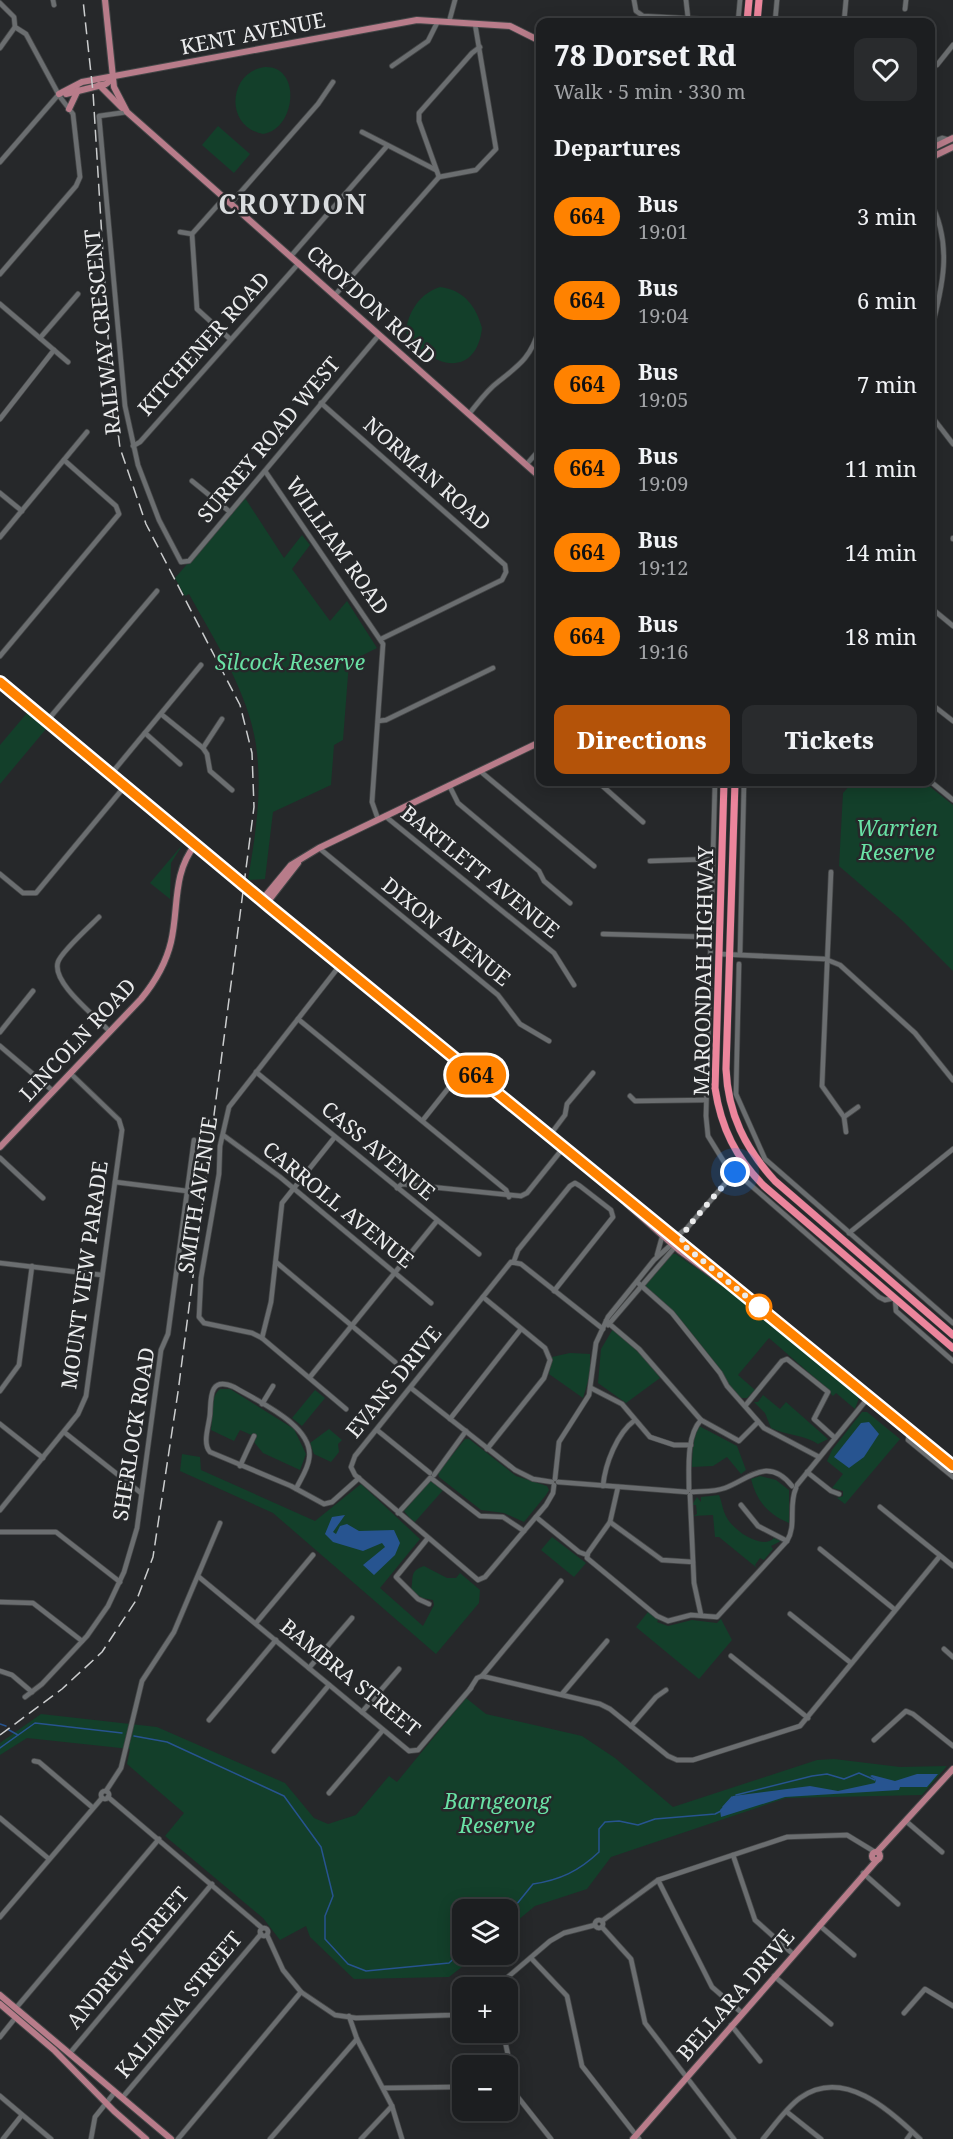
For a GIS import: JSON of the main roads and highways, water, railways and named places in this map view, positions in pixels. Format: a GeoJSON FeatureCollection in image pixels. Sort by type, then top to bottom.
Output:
{"type":"FeatureCollection","features":[{"type":"Feature","properties":{"kind":"highway"},"geometry":{"type":"LineString","coordinates":[[747,18],[749,0]]}},
{"type":"Feature","properties":{"kind":"highway"},"geometry":{"type":"LineString","coordinates":[[757,18],[759,0]]}},
{"type":"Feature","properties":{"kind":"highway","name":"MAROONDAH HIGHWAY"},"geometry":{"type":"LineString","coordinates":[[724,786],[715,1071],[718,1109],[739,1157],[764,1186],[953,1348]]}},
{"type":"Feature","properties":{"kind":"highway","name":"MAROONDAH HIGHWAY"},"geometry":{"type":"LineString","coordinates":[[735,786],[726,1069],[728,1094],[734,1118],[746,1143],[775,1181],[953,1335]]}},
{"type":"Feature","properties":{"kind":"main road","name":"CROYDON ROAD"},"geometry":{"type":"LineString","coordinates":[[105,0],[116,94],[127,112],[536,474]]}},
{"type":"Feature","properties":{"kind":"main road","name":"KENT AVENUE"},"geometry":{"type":"LineString","coordinates":[[113,78],[99,85],[60,96],[82,82],[405,22],[438,21],[517,28],[536,40]]}},
{"type":"Feature","properties":{"kind":"main road"},"geometry":{"type":"LineString","coordinates":[[99,85],[116,104],[127,112]]}},
{"type":"Feature","properties":{"kind":"main road"},"geometry":{"type":"LineString","coordinates":[[69,109],[78,90]]}},
{"type":"Feature","properties":{"kind":"main road"},"geometry":{"type":"LineString","coordinates":[[935,147],[951,139]]}},
{"type":"Feature","properties":{"kind":"main road"},"geometry":{"type":"LineString","coordinates":[[935,156],[953,147]]}},
{"type":"Feature","properties":{"kind":"main road"},"geometry":{"type":"LineString","coordinates":[[0,682],[250,891],[597,1174],[666,1236],[748,1298],[953,1466]]}},
{"type":"Feature","properties":{"kind":"main road"},"geometry":{"type":"LineString","coordinates":[[264,902],[271,887],[291,865],[320,848],[536,744]]}},
{"type":"Feature","properties":{"kind":"main road","name":"LINCOLN ROAD"},"geometry":{"type":"LineString","coordinates":[[0,1147],[148,990],[163,964],[171,940],[181,870],[186,856],[195,845]]}},
{"type":"Feature","properties":{"kind":"main road"},"geometry":{"type":"LineString","coordinates":[[264,902],[301,860]]}},
{"type":"Feature","properties":{"kind":"main road"},"geometry":{"type":"LineString","coordinates":[[250,891],[262,891],[271,887]]}},
{"type":"Feature","properties":{"kind":"main road","name":"BELLARA DRIVE"},"geometry":{"type":"LineString","coordinates":[[636,2138],[876,1855],[951,1771]]}},
{"type":"Feature","properties":{"kind":"main road"},"geometry":{"type":"LineString","coordinates":[[0,1995],[171,2139]]}},
{"type":"Feature","properties":{"kind":"main road"},"geometry":{"type":"LineString","coordinates":[[0,2004],[54,2050],[106,2103],[147,2139]]}},
{"type":"Feature","properties":{"kind":"water"},"geometry":{"type":"Polygon","coordinates":[[[869,1422],[879,1434],[864,1457],[849,1468],[834,1457],[861,1423],[869,1422]]]}},
{"type":"Feature","properties":{"kind":"water"},"geometry":{"type":"Polygon","coordinates":[[[345,1515],[333,1532],[336,1534],[340,1526],[347,1524],[359,1531],[394,1530],[400,1543],[395,1555],[374,1575],[363,1565],[385,1547],[382,1543],[363,1551],[333,1542],[325,1534],[332,1517],[345,1515]]]}},
{"type":"Feature","properties":{"kind":"water"},"geometry":{"type":"Polygon","coordinates":[[[917,1774],[938,1774],[927,1787],[900,1787],[899,1790],[785,1797],[721,1817],[720,1810],[733,1796],[810,1786],[838,1791],[875,1783],[876,1780],[870,1776],[872,1775],[895,1781],[917,1774]]]}},
{"type":"Feature","properties":{"kind":"waterway"},"geometry":{"type":"LineString","coordinates":[[0,1748],[35,1723],[122,1733]]}},
{"type":"Feature","properties":{"kind":"waterway"},"geometry":{"type":"LineString","coordinates":[[0,1724],[6,1726]]}},
{"type":"Feature","properties":{"kind":"waterway"},"geometry":{"type":"LineString","coordinates":[[9,1730],[18,1735]]}},
{"type":"Feature","properties":{"kind":"waterway"},"geometry":{"type":"LineString","coordinates":[[134,1736],[167,1742],[284,1796],[321,1847],[333,1896],[325,1916],[325,1939],[348,1964],[366,1971],[449,1963],[452,1960]]}},
{"type":"Feature","properties":{"kind":"waterway"},"geometry":{"type":"LineString","coordinates":[[736,1795],[827,1774],[844,1779],[859,1773],[875,1780]]}},
{"type":"Feature","properties":{"kind":"waterway"},"geometry":{"type":"LineString","coordinates":[[723,1807],[732,1797]]}},
{"type":"Feature","properties":{"kind":"waterway"},"geometry":{"type":"LineString","coordinates":[[518,1903],[533,1884],[569,1874],[592,1859],[599,1852],[599,1829],[605,1822],[619,1821],[638,1825],[655,1819],[715,1814],[721,1811]]}},
{"type":"Feature","properties":{"kind":"railway"},"geometry":{"type":"LineString","coordinates":[[0,1735],[62,1689],[102,1652],[137,1599],[153,1557],[178,1392],[254,807],[252,753],[240,705],[146,524],[120,448],[110,369],[93,92],[83,0]]}},
{"type":"Feature","properties":{"kind":"district","name":"CROYDON"},"geometry":{"type":"Point","coordinates":[293,205]}},
{"type":"Feature","properties":{"kind":"park label","name":"Silcock Reserve"},"geometry":{"type":"Point","coordinates":[290,663]}},
{"type":"Feature","properties":{"kind":"park label","name":"Warrien Reserve"},"geometry":{"type":"Point","coordinates":[897,841]}},
{"type":"Feature","properties":{"kind":"park label","name":"Barngeong Reserve"},"geometry":{"type":"Point","coordinates":[497,1814]}}]}
